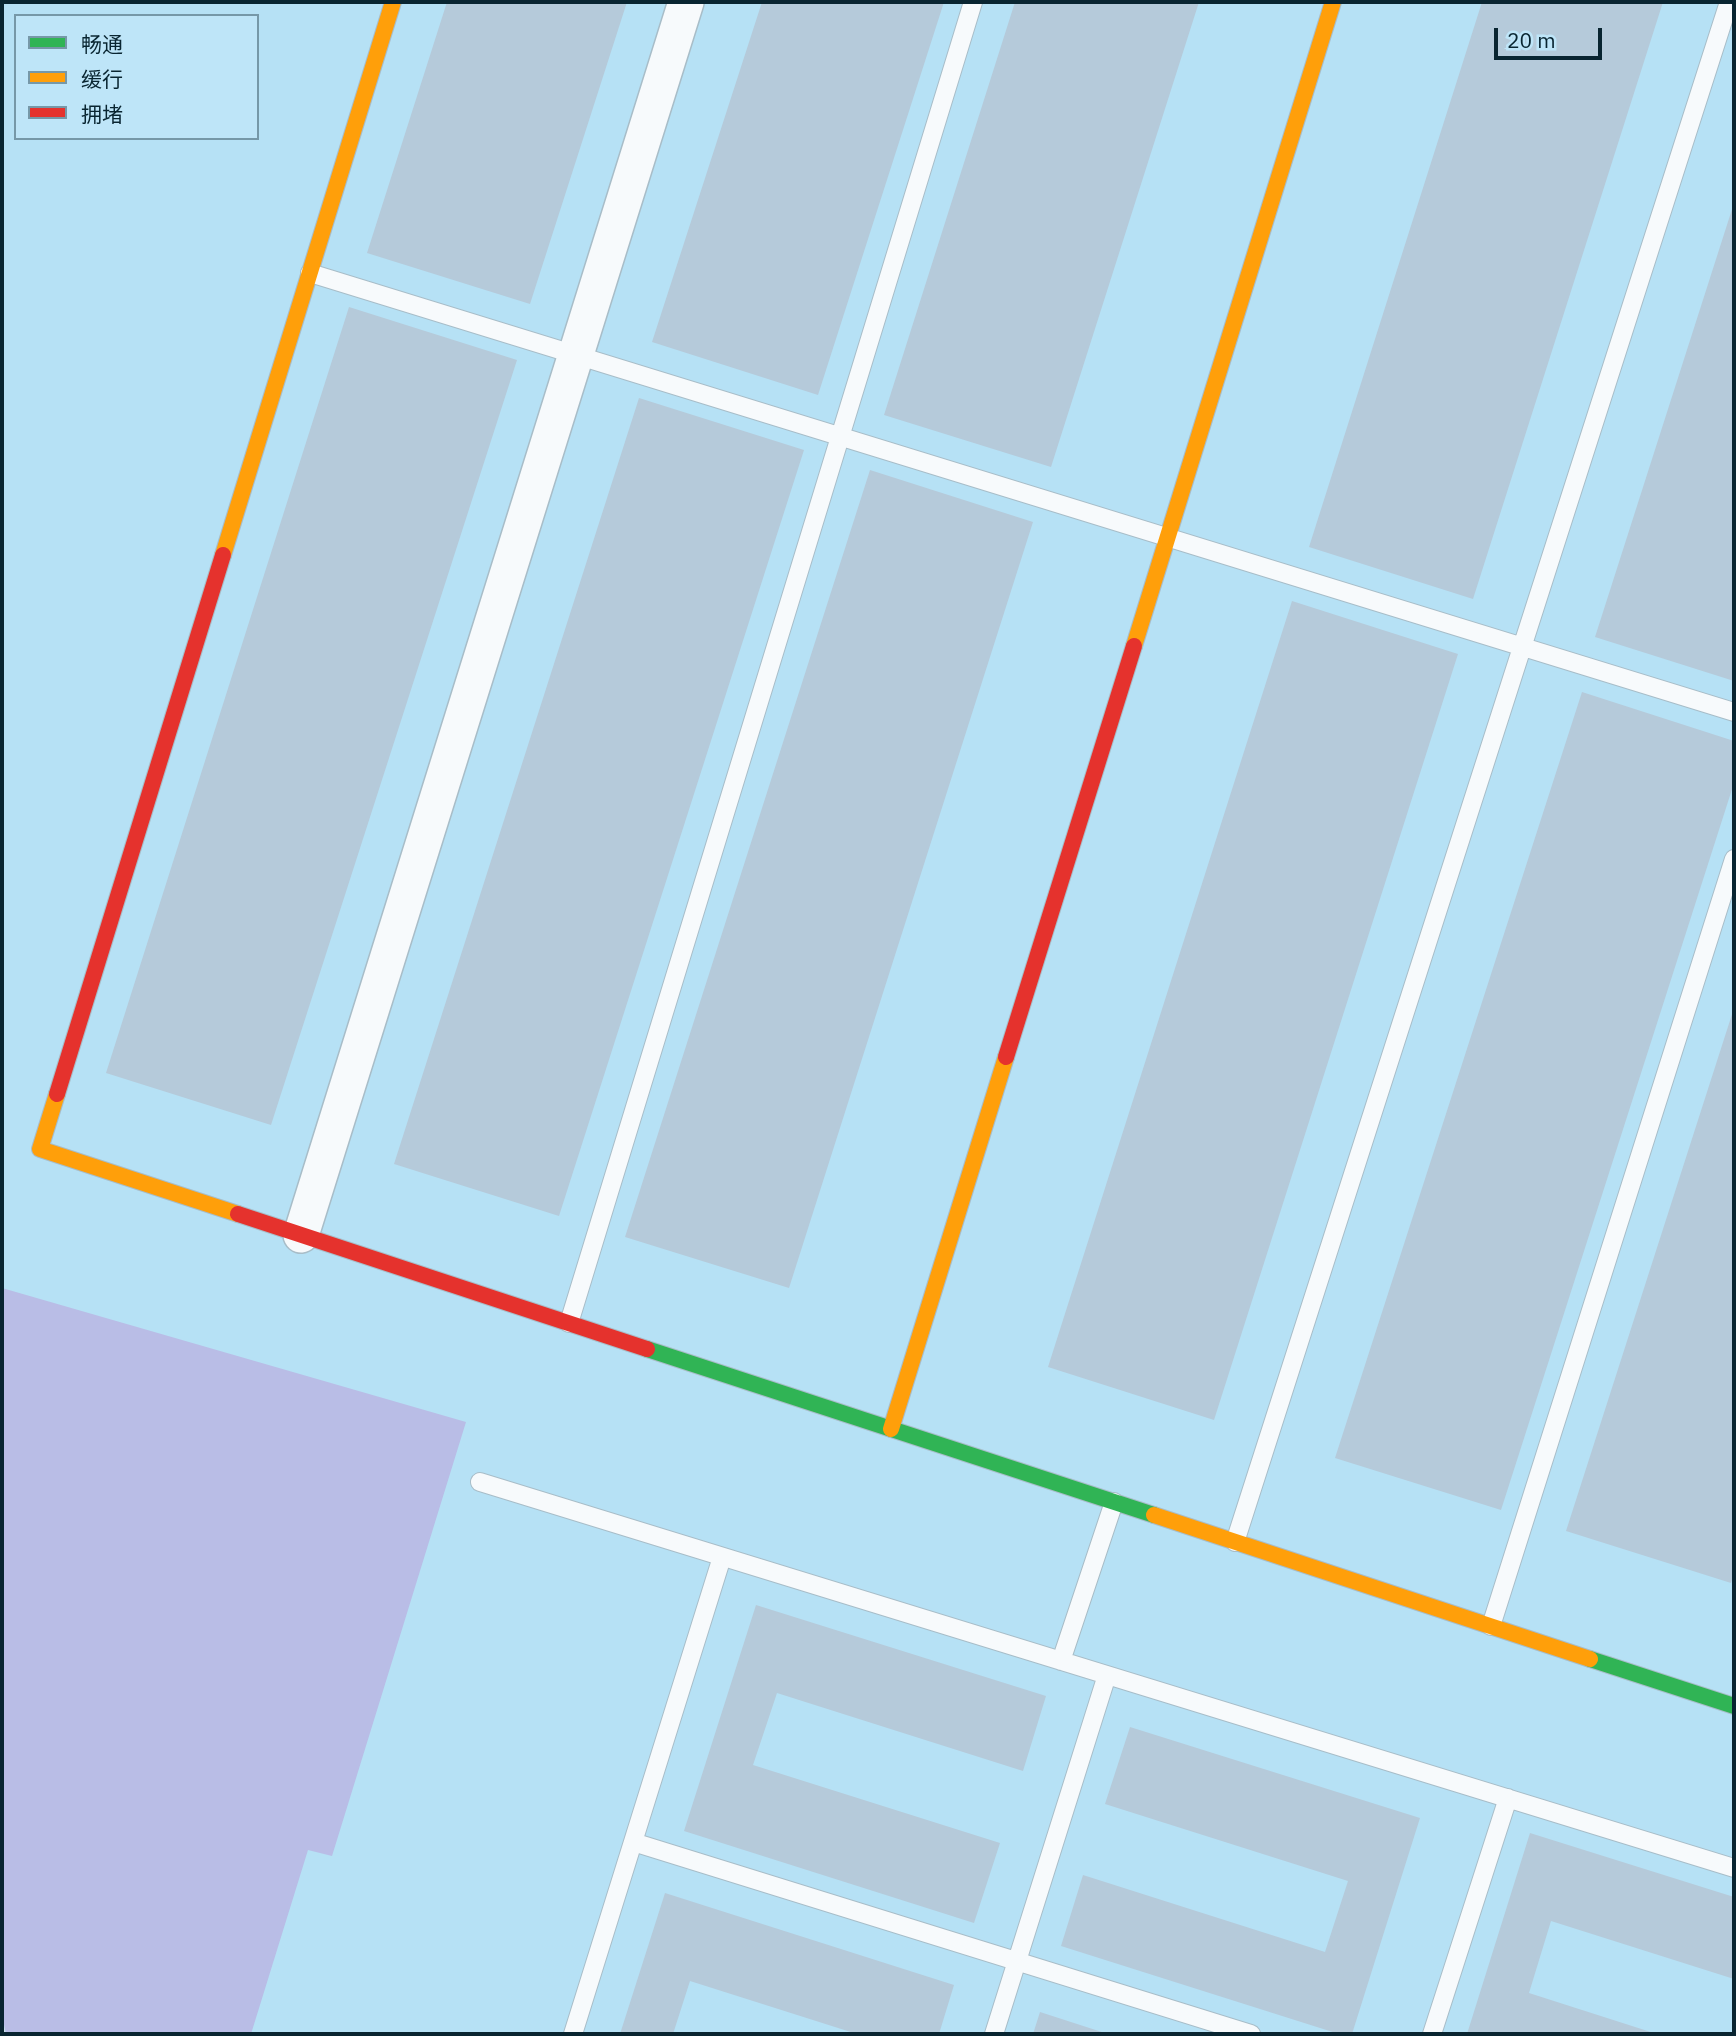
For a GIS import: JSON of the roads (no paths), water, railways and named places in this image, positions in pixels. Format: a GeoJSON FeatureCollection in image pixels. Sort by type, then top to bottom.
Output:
{"type":"FeatureCollection","features":[{"type":"Feature","properties":{"kind":"street"},"geometry":{"type":"LineString","coordinates":[[393,2],[40,1149],[1734,1706]]}},
{"type":"Feature","properties":{"kind":"street"},"geometry":{"type":"LineString","coordinates":[[301,1235],[686,2]]}},
{"type":"Feature","properties":{"kind":"street"},"geometry":{"type":"LineString","coordinates":[[891,1429],[1333,2]]}},
{"type":"Feature","properties":{"kind":"lane"},"geometry":{"type":"LineString","coordinates":[[569,1323],[973,2]]}},
{"type":"Feature","properties":{"kind":"lane"},"geometry":{"type":"LineString","coordinates":[[1235,1542],[1729,2]]}},
{"type":"Feature","properties":{"kind":"lane"},"geometry":{"type":"LineString","coordinates":[[310,273],[1734,712]]}},
{"type":"Feature","properties":{"kind":"lane"},"geometry":{"type":"LineString","coordinates":[[1491,1626],[1734,859]]}},
{"type":"Feature","properties":{"kind":"lane"},"geometry":{"type":"LineString","coordinates":[[480,1482],[1734,1868]]}},
{"type":"Feature","properties":{"kind":"lane"},"geometry":{"type":"LineString","coordinates":[[1061,1661],[1114,1502]]}},
{"type":"Feature","properties":{"kind":"lane"},"geometry":{"type":"LineString","coordinates":[[573,2034],[722,1556]]}},
{"type":"Feature","properties":{"kind":"lane"},"geometry":{"type":"LineString","coordinates":[[994,2034],[1107,1675]]}},
{"type":"Feature","properties":{"kind":"lane"},"geometry":{"type":"LineString","coordinates":[[1432,2034],[1507,1798]]}},
{"type":"Feature","properties":{"kind":"lane"},"geometry":{"type":"LineString","coordinates":[[633,1842],[1251,2034]]}}]}
